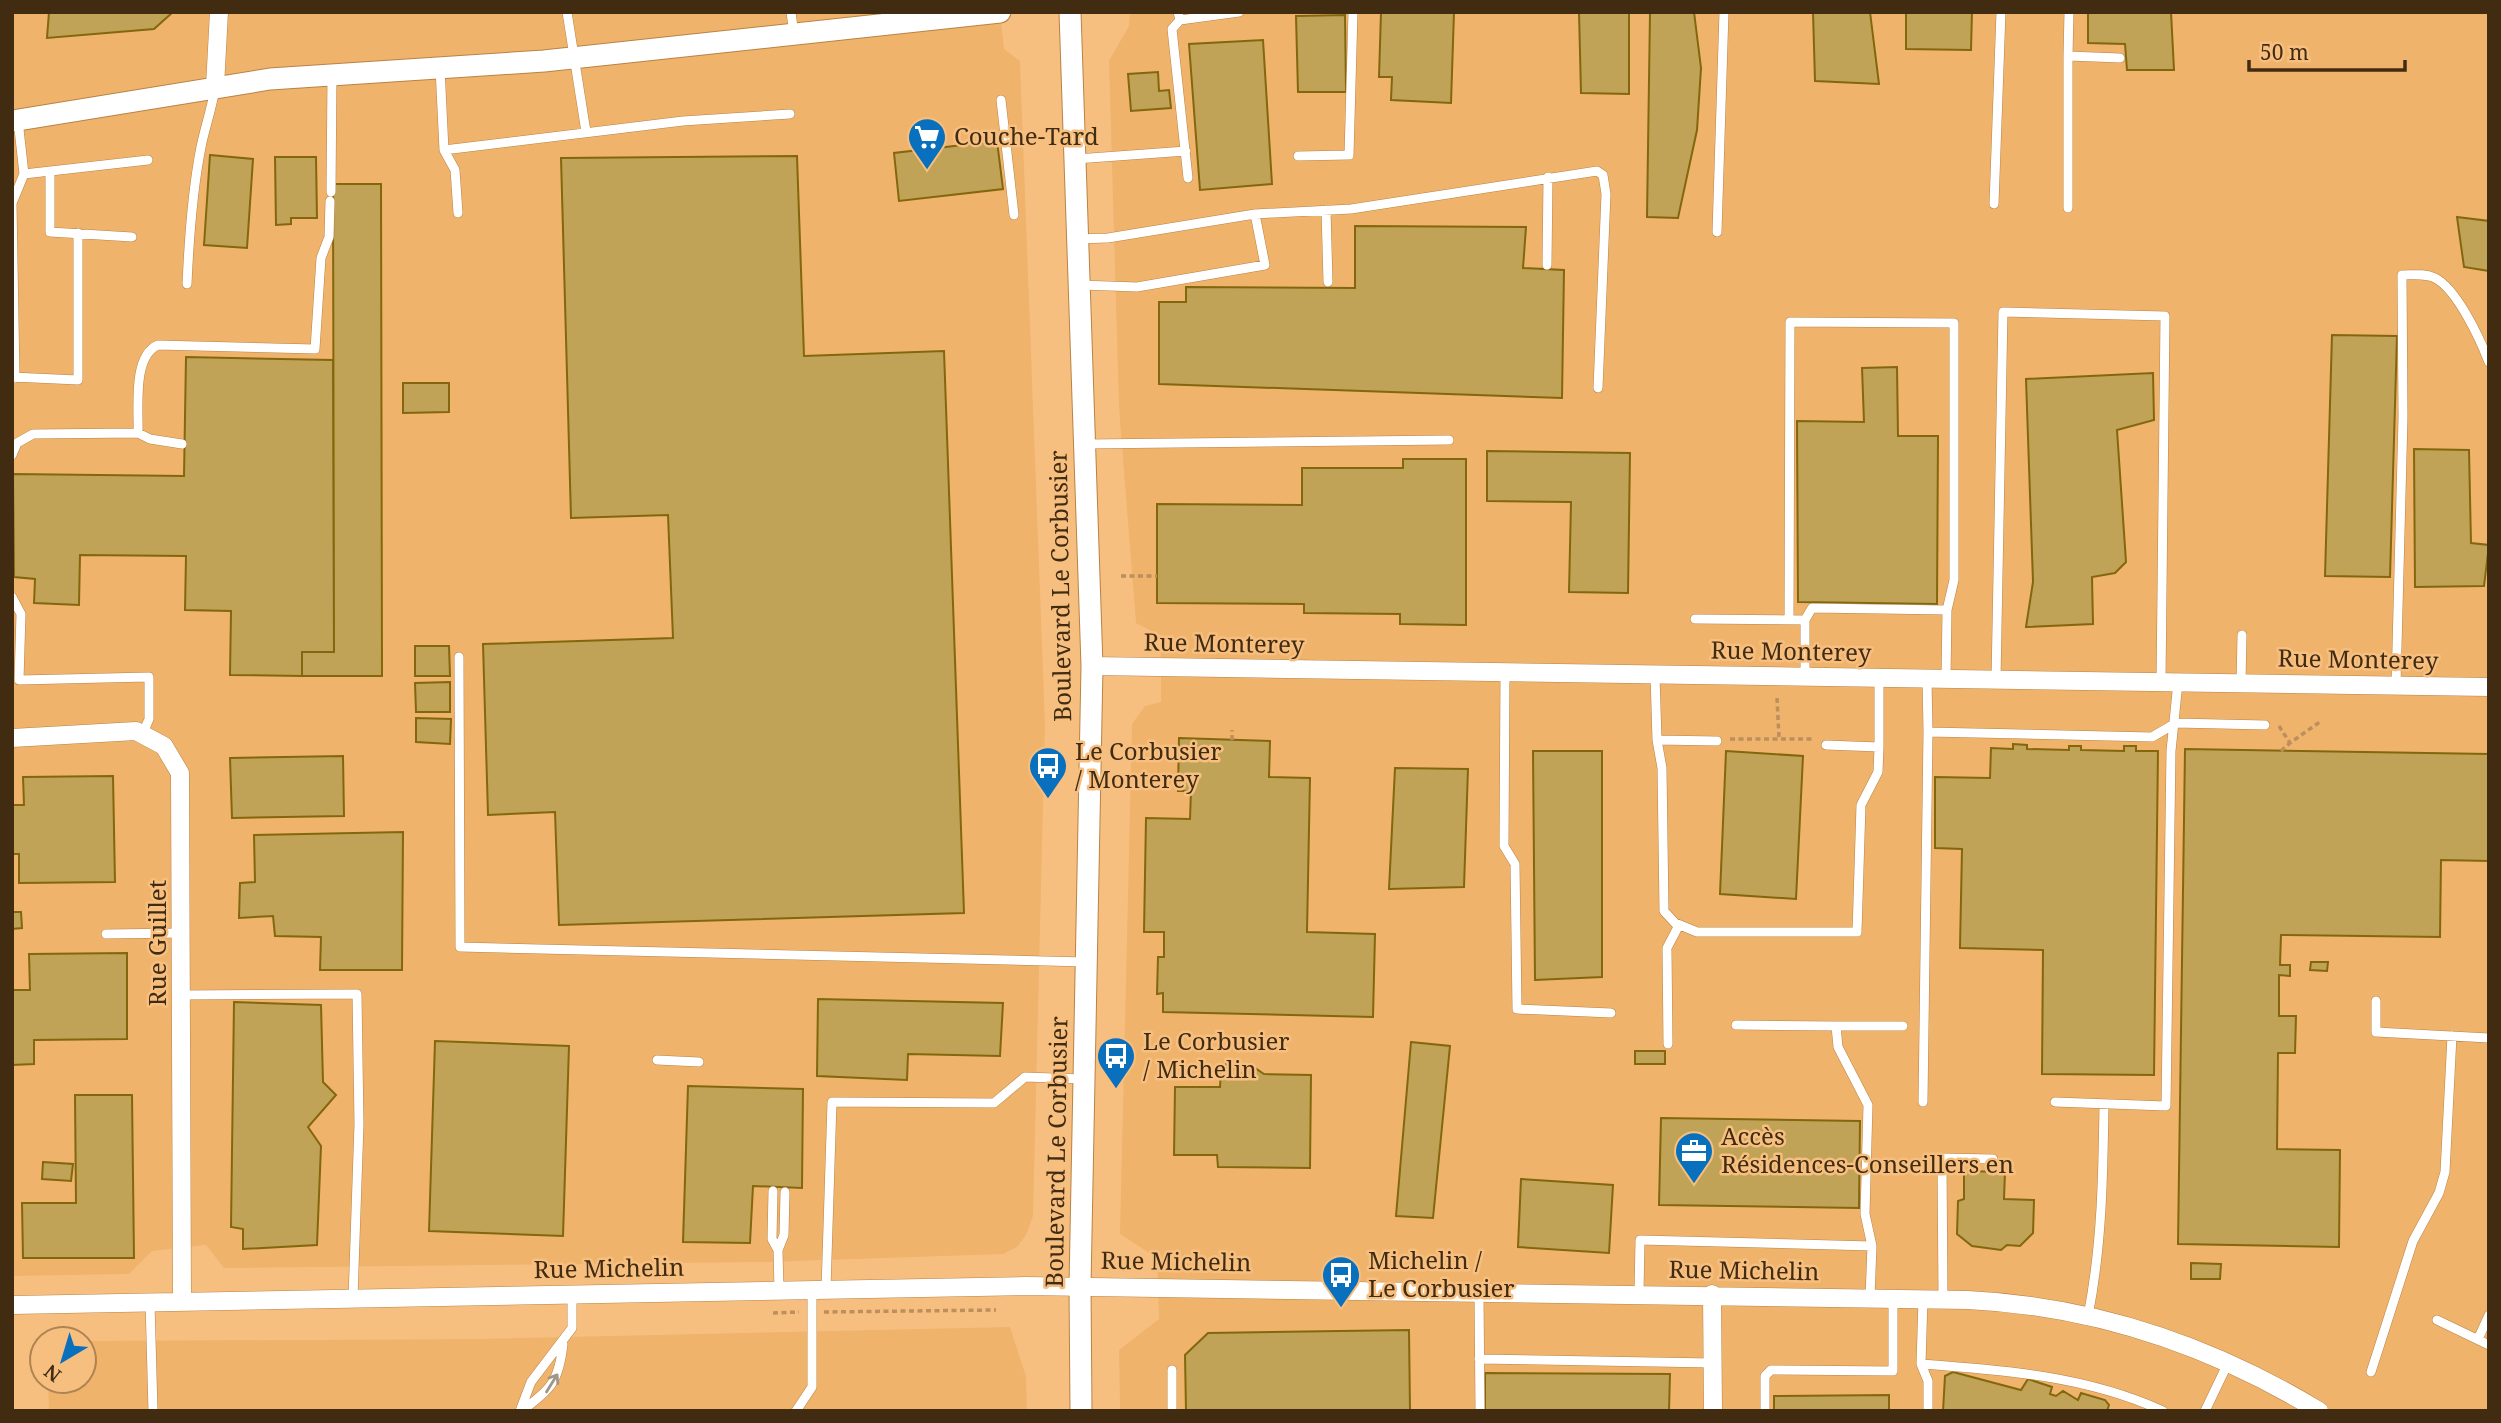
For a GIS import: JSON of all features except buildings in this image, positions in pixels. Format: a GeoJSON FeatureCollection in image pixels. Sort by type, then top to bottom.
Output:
{"type":"FeatureCollection","features":[{"type":"Feature","properties":{"kind":"street"},"geometry":{"type":"LineString","coordinates":[[215,86],[219,12]]}},
{"type":"Feature","properties":{"kind":"street"},"geometry":{"type":"LineString","coordinates":[[15,120],[215,86],[332,73],[574,58],[1000,12]]}},
{"type":"Feature","properties":{"kind":"street","name":"Boulevard Le Corbusier"},"geometry":{"type":"LineString","coordinates":[[1070,12],[1092,666],[1080,1286],[1081,1411]]}},
{"type":"Feature","properties":{"kind":"street","name":"Rue Monterey"},"geometry":{"type":"LineString","coordinates":[[1092,666],[2489,687]]}},
{"type":"Feature","properties":{"kind":"street"},"geometry":{"type":"LineString","coordinates":[[12,738],[120,730],[143,733]]}},
{"type":"Feature","properties":{"kind":"street","name":"Rue Guillet"},"geometry":{"type":"LineString","coordinates":[[143,733],[170,751],[180,773],[182,1301]]}},
{"type":"Feature","properties":{"kind":"street","name":"Rue Michelin"},"geometry":{"type":"LineString","coordinates":[[12,1305],[1080,1286],[1923,1299],[2016,1304],[2088,1316],[2141,1329],[2228,1363],[2319,1411]]}},
{"type":"Feature","properties":{"kind":"street"},"geometry":{"type":"LineString","coordinates":[[1712,1294],[1713,1411]]}},
{"type":"Feature","properties":{"kind":"lane"},"geometry":{"type":"LineString","coordinates":[[567,12],[586,132]]}},
{"type":"Feature","properties":{"kind":"lane"},"geometry":{"type":"LineString","coordinates":[[791,12],[794,35]]}},
{"type":"Feature","properties":{"kind":"lane"},"geometry":{"type":"LineString","coordinates":[[1188,178],[1172,29],[1179,16],[1238,12]]}},
{"type":"Feature","properties":{"kind":"lane"},"geometry":{"type":"LineString","coordinates":[[1298,156],[1349,155],[1353,12]]}},
{"type":"Feature","properties":{"kind":"lane"},"geometry":{"type":"LineString","coordinates":[[1717,232],[1724,12]]}},
{"type":"Feature","properties":{"kind":"lane"},"geometry":{"type":"LineString","coordinates":[[1994,204],[2001,12]]}},
{"type":"Feature","properties":{"kind":"lane"},"geometry":{"type":"LineString","coordinates":[[2068,208],[2069,12]]}},
{"type":"Feature","properties":{"kind":"lane"},"geometry":{"type":"LineString","coordinates":[[2068,56],[2120,58]]}},
{"type":"Feature","properties":{"kind":"lane"},"geometry":{"type":"LineString","coordinates":[[440,68],[444,150],[455,170],[458,214]]}},
{"type":"Feature","properties":{"kind":"lane"},"geometry":{"type":"LineString","coordinates":[[138,433],[143,365],[154,347],[315,349],[321,258],[329,237],[332,73]]}},
{"type":"Feature","properties":{"kind":"lane"},"geometry":{"type":"LineString","coordinates":[[187,284],[201,145],[209,124],[215,86]]}},
{"type":"Feature","properties":{"kind":"lane"},"geometry":{"type":"LineString","coordinates":[[1001,100],[1014,215]]}},
{"type":"Feature","properties":{"kind":"lane"},"geometry":{"type":"LineString","coordinates":[[444,150],[586,132],[790,114]]}},
{"type":"Feature","properties":{"kind":"lane"},"geometry":{"type":"LineString","coordinates":[[15,120],[24,174],[12,204],[14,377],[78,380],[78,233]]}},
{"type":"Feature","properties":{"kind":"lane"},"geometry":{"type":"LineString","coordinates":[[1074,159],[1186,151]]}},
{"type":"Feature","properties":{"kind":"lane"},"geometry":{"type":"LineString","coordinates":[[24,174],[148,160]]}},
{"type":"Feature","properties":{"kind":"lane"},"geometry":{"type":"LineString","coordinates":[[1077,239],[1108,238],[1255,214],[1326,210],[1590,170],[1603,175],[1606,183],[1598,388]]}},
{"type":"Feature","properties":{"kind":"lane"},"geometry":{"type":"LineString","coordinates":[[50,172],[50,232],[132,237]]}},
{"type":"Feature","properties":{"kind":"lane"},"geometry":{"type":"LineString","coordinates":[[1547,265],[1548,177]]}},
{"type":"Feature","properties":{"kind":"lane"},"geometry":{"type":"LineString","coordinates":[[1326,210],[1328,282]]}},
{"type":"Feature","properties":{"kind":"lane"},"geometry":{"type":"LineString","coordinates":[[1078,285],[1137,287],[1265,265],[1255,214]]}},
{"type":"Feature","properties":{"kind":"lane"},"geometry":{"type":"LineString","coordinates":[[2396,685],[2403,418],[2402,275],[2429,276],[2447,288],[2468,318],[2489,362]]}},
{"type":"Feature","properties":{"kind":"lane"},"geometry":{"type":"LineString","coordinates":[[1996,680],[2003,312],[2165,316],[2169,682],[2176,723],[2171,751],[2166,1106],[2055,1102]]}},
{"type":"Feature","properties":{"kind":"lane"},"geometry":{"type":"LineString","coordinates":[[1789,620],[1790,322],[1954,323],[1954,580],[1947,610],[1946,679]]}},
{"type":"Feature","properties":{"kind":"lane"},"geometry":{"type":"LineString","coordinates":[[12,454],[17,443],[33,434],[138,433],[150,439],[182,444]]}},
{"type":"Feature","properties":{"kind":"lane"},"geometry":{"type":"LineString","coordinates":[[1085,444],[1449,440]]}},
{"type":"Feature","properties":{"kind":"lane"},"geometry":{"type":"LineString","coordinates":[[12,597],[21,614],[19,680],[149,677],[149,719],[143,733]]}},
{"type":"Feature","properties":{"kind":"lane"},"geometry":{"type":"LineString","coordinates":[[1805,677],[1805,620],[1812,608],[1947,610]]}},
{"type":"Feature","properties":{"kind":"lane"},"geometry":{"type":"LineString","coordinates":[[1695,619],[1805,620]]}},
{"type":"Feature","properties":{"kind":"lane"},"geometry":{"type":"LineString","coordinates":[[2241,683],[2242,635]]}},
{"type":"Feature","properties":{"kind":"lane"},"geometry":{"type":"LineString","coordinates":[[459,657],[460,947],[1087,962]]}},
{"type":"Feature","properties":{"kind":"lane"},"geometry":{"type":"LineString","coordinates":[[1505,673],[1504,846],[1515,864],[1517,1009],[1611,1013]]}},
{"type":"Feature","properties":{"kind":"lane"},"geometry":{"type":"LineString","coordinates":[[1655,675],[1657,740],[1662,768],[1664,911],[1679,925],[1697,932],[1857,932],[1861,805],[1878,772],[1879,678]]}},
{"type":"Feature","properties":{"kind":"lane"},"geometry":{"type":"LineString","coordinates":[[1923,1102],[1927,679]]}},
{"type":"Feature","properties":{"kind":"lane"},"geometry":{"type":"LineString","coordinates":[[1928,732],[2152,737],[2176,723],[2270,722]]}},
{"type":"Feature","properties":{"kind":"lane"},"geometry":{"type":"LineString","coordinates":[[1657,740],[1717,741]]}},
{"type":"Feature","properties":{"kind":"lane"},"geometry":{"type":"LineString","coordinates":[[1826,745],[1879,747]]}},
{"type":"Feature","properties":{"kind":"lane"},"geometry":{"type":"LineString","coordinates":[[1668,1044],[1667,948],[1679,925]]}},
{"type":"Feature","properties":{"kind":"lane"},"geometry":{"type":"LineString","coordinates":[[106,934],[182,933]]}},
{"type":"Feature","properties":{"kind":"lane"},"geometry":{"type":"LineString","coordinates":[[182,995],[358,994],[359,1124],[353,1298]]}},
{"type":"Feature","properties":{"kind":"lane"},"geometry":{"type":"LineString","coordinates":[[2376,1001],[2376,1032],[2489,1038]]}},
{"type":"Feature","properties":{"kind":"lane"},"geometry":{"type":"LineString","coordinates":[[1737,1025],[1903,1026]]}},
{"type":"Feature","properties":{"kind":"lane"},"geometry":{"type":"LineString","coordinates":[[1836,1026],[1838,1047],[1868,1105],[1865,1214],[1872,1246],[1870,1298]]}},
{"type":"Feature","properties":{"kind":"lane"},"geometry":{"type":"LineString","coordinates":[[2371,1372],[2413,1241],[2439,1192],[2445,1172],[2452,1036]]}},
{"type":"Feature","properties":{"kind":"lane"},"geometry":{"type":"LineString","coordinates":[[657,1060],[699,1062]]}},
{"type":"Feature","properties":{"kind":"lane"},"geometry":{"type":"LineString","coordinates":[[796,1411],[812,1387],[813,1312],[819,1289],[832,1102],[994,1102],[1025,1077],[1085,1079]]}},
{"type":"Feature","properties":{"kind":"lane"},"geometry":{"type":"LineString","coordinates":[[2088,1316],[2098,1262],[2103,1212],[2104,1104]]}},
{"type":"Feature","properties":{"kind":"lane"},"geometry":{"type":"LineString","coordinates":[[1943,1300],[1942,1158],[1993,1159]]}},
{"type":"Feature","properties":{"kind":"lane"},"geometry":{"type":"LineString","coordinates":[[773,1191],[772,1239],[778,1250]]}},
{"type":"Feature","properties":{"kind":"lane"},"geometry":{"type":"LineString","coordinates":[[779,1290],[778,1250],[784,1235],[785,1192]]}},
{"type":"Feature","properties":{"kind":"lane"},"geometry":{"type":"LineString","coordinates":[[1639,1293],[1640,1240],[1872,1246]]}},
{"type":"Feature","properties":{"kind":"lane"},"geometry":{"type":"LineString","coordinates":[[1479,1291],[1479,1411]]}},
{"type":"Feature","properties":{"kind":"lane"},"geometry":{"type":"LineString","coordinates":[[520,1411],[531,1382],[545,1360],[563,1344],[574,1323],[572,1294]]}},
{"type":"Feature","properties":{"kind":"lane"},"geometry":{"type":"LineString","coordinates":[[1765,1411],[1765,1376],[1770,1370],[1893,1371],[1893,1299]]}},
{"type":"Feature","properties":{"kind":"lane"},"geometry":{"type":"LineString","coordinates":[[1923,1299],[1922,1364],[1928,1381],[1928,1411]]}},
{"type":"Feature","properties":{"kind":"lane"},"geometry":{"type":"LineString","coordinates":[[150,1302],[153,1411]]}},
{"type":"Feature","properties":{"kind":"lane"},"geometry":{"type":"LineString","coordinates":[[2478,1339],[2489,1315]]}},
{"type":"Feature","properties":{"kind":"lane"},"geometry":{"type":"LineString","coordinates":[[2437,1320],[2489,1345]]}},
{"type":"Feature","properties":{"kind":"lane"},"geometry":{"type":"LineString","coordinates":[[520,1411],[547,1392],[560,1370],[563,1344]]}},
{"type":"Feature","properties":{"kind":"lane"},"geometry":{"type":"LineString","coordinates":[[1479,1359],[1712,1363]]}},
{"type":"Feature","properties":{"kind":"lane"},"geometry":{"type":"LineString","coordinates":[[2206,1411],[2228,1363]]}},
{"type":"Feature","properties":{"kind":"lane"},"geometry":{"type":"LineString","coordinates":[[1922,1364],[2049,1376],[2112,1392],[2163,1411]]}},
{"type":"Feature","properties":{"kind":"lane"},"geometry":{"type":"LineString","coordinates":[[1172,1370],[1172,1411]]}},
{"type":"Feature","properties":{"kind":"path"},"geometry":{"type":"LineString","coordinates":[[1121,576],[1157,576]]}},
{"type":"Feature","properties":{"kind":"path"},"geometry":{"type":"LineString","coordinates":[[1777,698],[1779,738]]}},
{"type":"Feature","properties":{"kind":"path"},"geometry":{"type":"LineString","coordinates":[[2281,751],[2321,721]]}},
{"type":"Feature","properties":{"kind":"path"},"geometry":{"type":"LineString","coordinates":[[2270,722],[2290,743]]}},
{"type":"Feature","properties":{"kind":"path"},"geometry":{"type":"LineString","coordinates":[[1232,730],[1232,740]]}},
{"type":"Feature","properties":{"kind":"path"},"geometry":{"type":"LineString","coordinates":[[1736,738],[1814,739]]}},
{"type":"Feature","properties":{"kind":"path"},"geometry":{"type":"LineString","coordinates":[[773,1312],[996,1310]]}},
{"type":"Feature","properties":{"kind":"shaded area"},"geometry":{"type":"Polygon","coordinates":[[[12,12],[1000,12],[1004,49],[1020,61],[1045,724],[1033,1216],[1026,1235],[1017,1247],[1003,1254],[768,1262],[224,1268],[206,1245],[152,1251],[129,1274],[12,1276],[12,12]]]}},
{"type":"Feature","properties":{"kind":"shaded area"},"geometry":{"type":"Polygon","coordinates":[[[1130,12],[2489,12],[2489,1411],[1120,1411],[1119,1350],[1159,1319],[1157,1258],[1120,1234],[1132,724],[1145,706],[1161,702],[1161,636],[1136,623],[1119,408],[1109,61],[1129,26],[1130,12]]]}},
{"type":"Feature","properties":{"kind":"shaded area"},"geometry":{"type":"Polygon","coordinates":[[[1010,1327],[1026,1376],[1027,1411],[49,1411],[48,1395],[98,1395],[98,1341],[474,1339],[1010,1327]]]}},
{"type":"Feature","properties":{"kind":"place","name":"Couche-Tard"},"geometry":{"type":"Point","coordinates":[927,171]}},
{"type":"Feature","properties":{"kind":"place","name":"Le Corbusier / Monterey"},"geometry":{"type":"Point","coordinates":[1048,800]}},
{"type":"Feature","properties":{"kind":"place","name":"Le Corbusier / Michelin"},"geometry":{"type":"Point","coordinates":[1116,1090]}},
{"type":"Feature","properties":{"kind":"place","name":"Accès Résidences-Conseillers en"},"geometry":{"type":"Point","coordinates":[1694,1185]}},
{"type":"Feature","properties":{"kind":"place","name":"Michelin / Le Corbusier"},"geometry":{"type":"Point","coordinates":[1341,1309]}}]}
